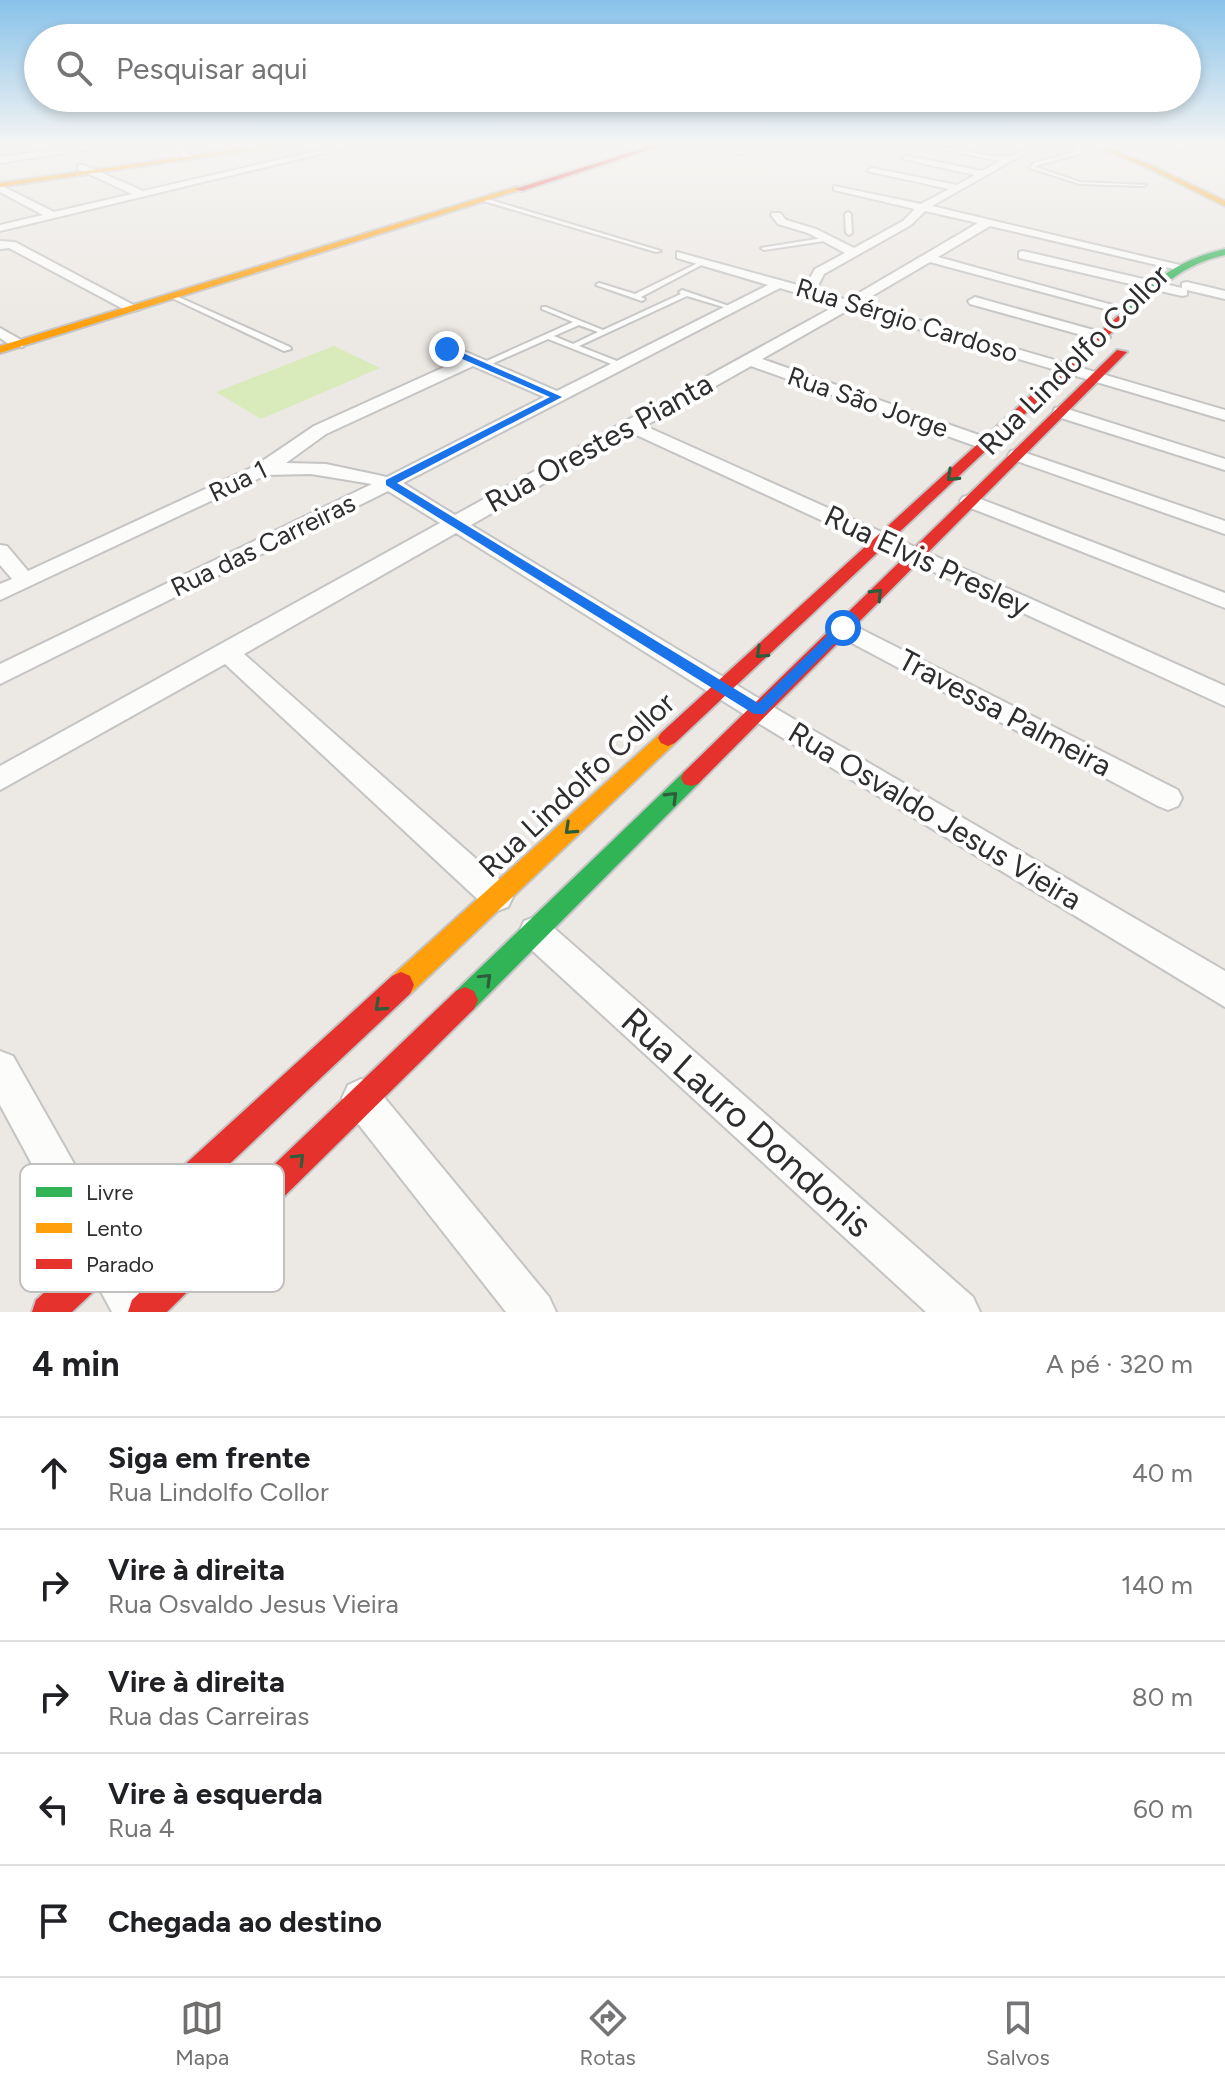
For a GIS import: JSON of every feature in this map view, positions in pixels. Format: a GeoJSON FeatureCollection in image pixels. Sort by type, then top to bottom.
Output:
{"type":"FeatureCollection","features":[{"type":"Feature","properties":{"kind":"street"},"geometry":{"type":"LineString","coordinates":[[38,207],[53,216]]}},
{"type":"Feature","properties":{"kind":"street"},"geometry":{"type":"LineString","coordinates":[[0,228],[90,207]]}},
{"type":"Feature","properties":{"kind":"street"},"geometry":{"type":"LineString","coordinates":[[0,350],[456,207]]}},
{"type":"Feature","properties":{"kind":"street"},"geometry":{"type":"LineString","coordinates":[[919,207],[1178,266]]}},
{"type":"Feature","properties":{"kind":"street"},"geometry":{"type":"LineString","coordinates":[[762,278],[819,272],[907,223],[922,208]]}},
{"type":"Feature","properties":{"kind":"street"},"geometry":{"type":"LineString","coordinates":[[776,215],[782,222],[812,231],[855,253]]}},
{"type":"Feature","properties":{"kind":"street","name":"Rua Orestes Pianta"},"geometry":{"type":"LineString","coordinates":[[0,779],[851,303],[987,223]]}},
{"type":"Feature","properties":{"kind":"street"},"geometry":{"type":"LineString","coordinates":[[812,231],[886,235]]}},
{"type":"Feature","properties":{"kind":"street"},"geometry":{"type":"LineString","coordinates":[[5,244],[134,309]]}},
{"type":"Feature","properties":{"kind":"street","name":"Rua Lindolfo Collor"},"geometry":{"type":"LineString","coordinates":[[208,1164],[1178,266],[1196,257],[1225,252]]}},
{"type":"Feature","properties":{"kind":"street","name":"Rua Sérgio Cardoso"},"geometry":{"type":"LineString","coordinates":[[681,255],[1225,415]]}},
{"type":"Feature","properties":{"kind":"street"},"geometry":{"type":"LineString","coordinates":[[1023,255],[1180,294],[1225,295]]}},
{"type":"Feature","properties":{"kind":"street"},"geometry":{"type":"LineString","coordinates":[[929,258],[1131,312]]}},
{"type":"Feature","properties":{"kind":"street","name":"Rua Lindolfo Collor"},"geometry":{"type":"LineString","coordinates":[[1180,294],[1204,270],[1225,260]]}},
{"type":"Feature","properties":{"kind":"street"},"geometry":{"type":"LineString","coordinates":[[809,291],[819,272]]}},
{"type":"Feature","properties":{"kind":"street","name":"Rua das Carreiras"},"geometry":{"type":"LineString","coordinates":[[0,675],[389,483],[781,283]]}},
{"type":"Feature","properties":{"kind":"street"},"geometry":{"type":"LineString","coordinates":[[975,301],[1103,337]]}},
{"type":"Feature","properties":{"kind":"street"},"geometry":{"type":"LineString","coordinates":[[0,332],[18,344]]}},
{"type":"Feature","properties":{"kind":"street","name":"Rua Lindolfo Collor"},"geometry":{"type":"LineString","coordinates":[[284,1174],[535,932],[1139,334]]}},
{"type":"Feature","properties":{"kind":"street"},"geometry":{"type":"LineString","coordinates":[[447,349],[557,397]]}},
{"type":"Feature","properties":{"kind":"street","name":"Rua São Jorge"},"geometry":{"type":"LineString","coordinates":[[749,360],[987,444]]}},
{"type":"Feature","properties":{"kind":"street","name":"Rua 1"},"geometry":{"type":"LineString","coordinates":[[0,593],[262,470],[287,457],[301,442],[320,430],[477,363]]}},
{"type":"Feature","properties":{"kind":"street"},"geometry":{"type":"LineString","coordinates":[[1061,412],[1225,465]]}},
{"type":"Feature","properties":{"kind":"street","name":"Rua Elvis Presley"},"geometry":{"type":"LineString","coordinates":[[629,425],[1225,697]]}},
{"type":"Feature","properties":{"kind":"street"},"geometry":{"type":"LineString","coordinates":[[1017,455],[1225,528]]}},
{"type":"Feature","properties":{"kind":"street","name":"Rua Osvaldo Jesus Vieira"},"geometry":{"type":"LineString","coordinates":[[262,470],[296,467],[338,469],[389,483],[759,711],[1225,990]]}},
{"type":"Feature","properties":{"kind":"street"},"geometry":{"type":"LineString","coordinates":[[970,501],[1224,601]]}},
{"type":"Feature","properties":{"kind":"street"},"geometry":{"type":"LineString","coordinates":[[0,551],[25,581]]}},
{"type":"Feature","properties":{"kind":"street","name":"Travessa Palmeira"},"geometry":{"type":"LineString","coordinates":[[843,628],[1168,798]]}},
{"type":"Feature","properties":{"kind":"street"},"geometry":{"type":"LineString","coordinates":[[227,652],[497,897]]}},
{"type":"Feature","properties":{"kind":"street","name":"Rua Lauro Dondonis"},"geometry":{"type":"LineString","coordinates":[[535,932],[958,1312]]}},
{"type":"Feature","properties":{"kind":"street"},"geometry":{"type":"LineString","coordinates":[[0,1069],[53,1164]]}},
{"type":"Feature","properties":{"kind":"street"},"geometry":{"type":"LineString","coordinates":[[361,1098],[534,1312]]}},
{"type":"Feature","properties":{"kind":"street","name":"Rua Lindolfo Collor"},"geometry":{"type":"LineString","coordinates":[[48,1312],[69,1292]]}},
{"type":"Feature","properties":{"kind":"street"},"geometry":{"type":"LineString","coordinates":[[125,1292],[136,1312]]}},
{"type":"Feature","properties":{"kind":"street","name":"Rua Lindolfo Collor"},"geometry":{"type":"LineString","coordinates":[[144,1312],[164,1292]]}},
{"type":"Feature","properties":{"kind":"lane"},"geometry":{"type":"LineString","coordinates":[[510,207],[658,251]]}},
{"type":"Feature","properties":{"kind":"lane"},"geometry":{"type":"LineString","coordinates":[[848,214],[849,233]]}},
{"type":"Feature","properties":{"kind":"lane"},"geometry":{"type":"LineString","coordinates":[[764,248],[829,239]]}},
{"type":"Feature","properties":{"kind":"lane"},"geometry":{"type":"LineString","coordinates":[[635,297],[706,261]]}},
{"type":"Feature","properties":{"kind":"lane"},"geometry":{"type":"LineString","coordinates":[[599,285],[660,305]]}},
{"type":"Feature","properties":{"kind":"lane"},"geometry":{"type":"LineString","coordinates":[[660,286],[732,308]]}},
{"type":"Feature","properties":{"kind":"lane"},"geometry":{"type":"LineString","coordinates":[[574,346],[686,294]]}},
{"type":"Feature","properties":{"kind":"lane"},"geometry":{"type":"LineString","coordinates":[[174,297],[287,349]]}},
{"type":"Feature","properties":{"kind":"lane"},"geometry":{"type":"LineString","coordinates":[[544,308],[603,332]]}},
{"type":"Feature","properties":{"kind":"lane"},"geometry":{"type":"LineString","coordinates":[[477,363],[578,323]]}},
{"type":"Feature","properties":{"kind":"lane"},"geometry":{"type":"LineString","coordinates":[[548,336],[619,365]]}},
{"type":"Feature","properties":{"kind":"green space"},"geometry":{"type":"Polygon","coordinates":[[[334,346],[380,368],[261,419],[216,392],[334,346]]]}},
{"type":"Feature","properties":{"kind":"traffic: fast"},"geometry":{"type":"LineString","coordinates":[[1122,318],[1168,275],[1192,261],[1225,252]]}},
{"type":"Feature","properties":{"kind":"traffic: fast"},"geometry":{"type":"LineString","coordinates":[[465,1000],[691,778]]}},
{"type":"Feature","properties":{"kind":"traffic: slow"},"geometry":{"type":"LineString","coordinates":[[0,350],[460,207]]}},
{"type":"Feature","properties":{"kind":"traffic: slow"},"geometry":{"type":"LineString","coordinates":[[401,985],[668,738]]}},
{"type":"Feature","properties":{"kind":"traffic: jam"},"geometry":{"type":"LineString","coordinates":[[668,738],[1122,318]]}},
{"type":"Feature","properties":{"kind":"traffic: jam"},"geometry":{"type":"LineString","coordinates":[[691,778],[1121,352]]}},
{"type":"Feature","properties":{"kind":"traffic: jam"},"geometry":{"type":"LineString","coordinates":[[208,1164],[401,985]]}},
{"type":"Feature","properties":{"kind":"traffic: jam"},"geometry":{"type":"LineString","coordinates":[[284,1176],[465,1000]]}},
{"type":"Feature","properties":{"kind":"traffic: jam"},"geometry":{"type":"LineString","coordinates":[[48,1312],[70,1292]]}},
{"type":"Feature","properties":{"kind":"traffic: jam"},"geometry":{"type":"LineString","coordinates":[[144,1312],[165,1292]]}},
{"type":"Feature","properties":{"kind":"route"},"geometry":{"type":"LineString","coordinates":[[447,349],[557,397],[389,483],[759,711],[843,628]]}}]}
